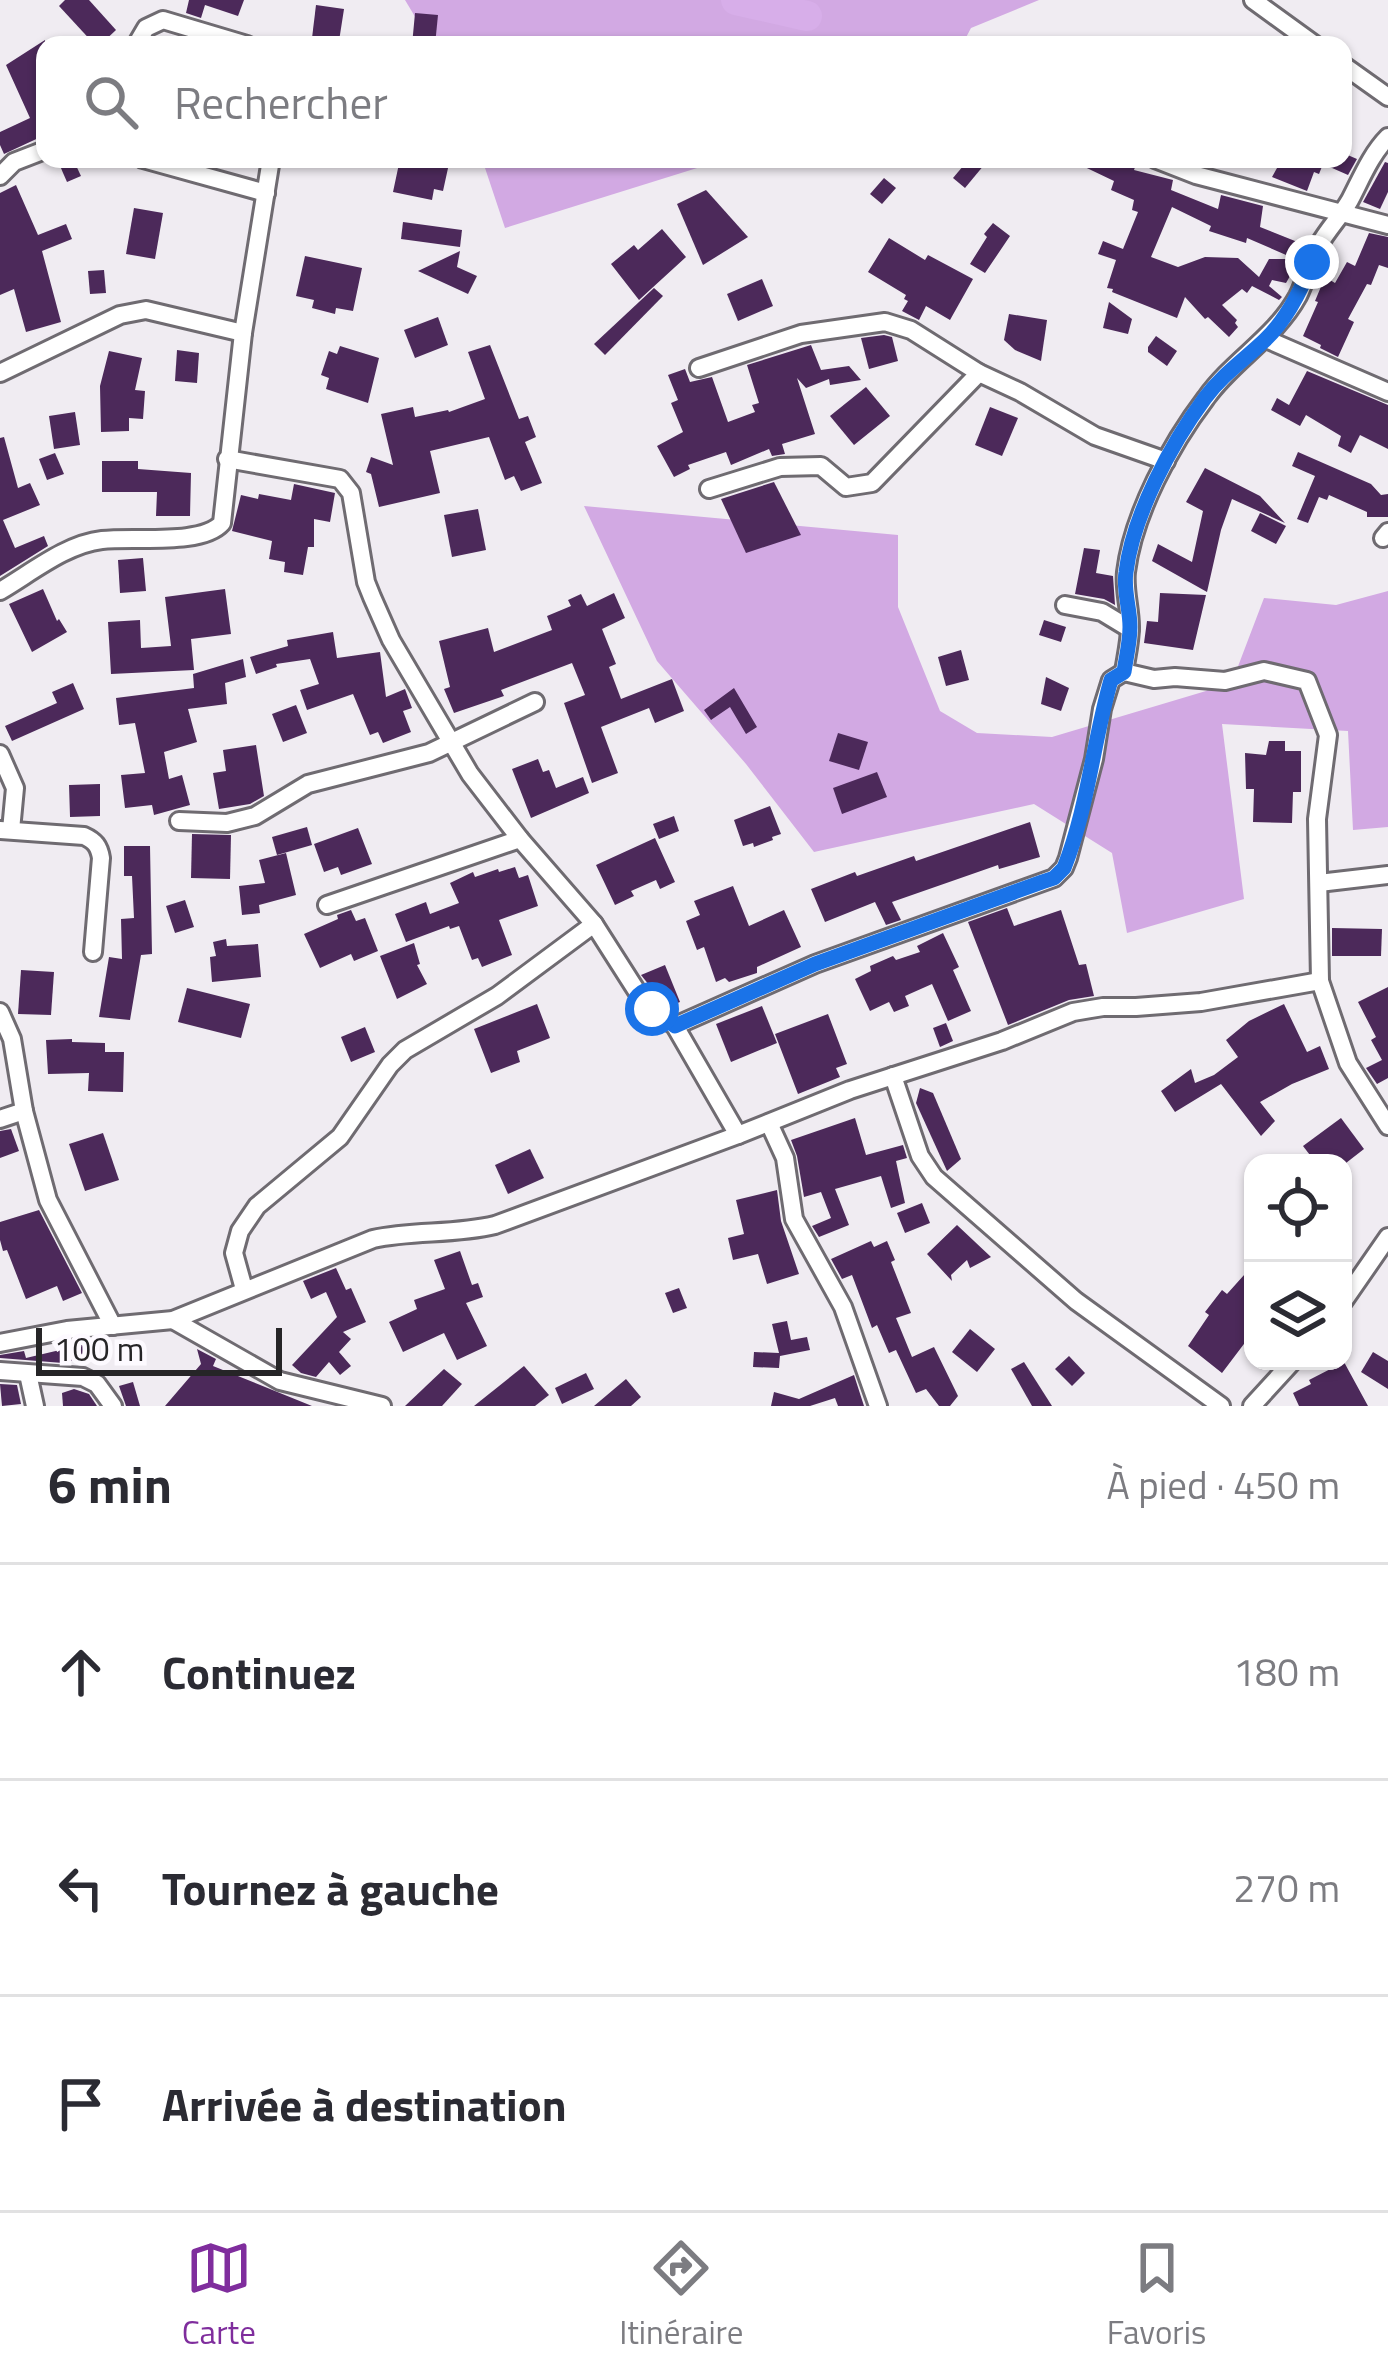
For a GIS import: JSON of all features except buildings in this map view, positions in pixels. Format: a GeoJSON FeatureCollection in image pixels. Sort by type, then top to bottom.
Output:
{"type":"FeatureCollection","features":[{"type":"Feature","properties":{"kind":"street"},"geometry":{"type":"LineString","coordinates":[[1252,0],[1303,36]]}},
{"type":"Feature","properties":{"kind":"street"},"geometry":{"type":"LineString","coordinates":[[141,36],[146,28],[163,20],[217,36]]}},
{"type":"Feature","properties":{"kind":"street"},"geometry":{"type":"LineString","coordinates":[[1352,71],[1388,97]]}},
{"type":"Feature","properties":{"kind":"street"},"geometry":{"type":"LineString","coordinates":[[1124,672],[1130,629],[1125,578],[1129,554],[1134,531],[1166,461],[1205,398],[1266,339],[1297,297],[1320,243],[1388,137]]}},
{"type":"Feature","properties":{"kind":"street"},"geometry":{"type":"LineString","coordinates":[[0,176],[14,162],[36,153]]}},
{"type":"Feature","properties":{"kind":"street"},"geometry":{"type":"LineString","coordinates":[[176,168],[266,193]]}},
{"type":"Feature","properties":{"kind":"street"},"geometry":{"type":"LineString","coordinates":[[0,591],[72,549],[98,540],[193,536],[214,532],[222,523],[243,333],[270,168]]}},
{"type":"Feature","properties":{"kind":"street"},"geometry":{"type":"LineString","coordinates":[[1177,168],[1388,225]]}},
{"type":"Feature","properties":{"kind":"street"},"geometry":{"type":"LineString","coordinates":[[0,373],[120,315],[146,310],[243,333]]}},
{"type":"Feature","properties":{"kind":"street"},"geometry":{"type":"LineString","coordinates":[[698,368],[801,334],[885,322],[911,330],[1095,436],[1166,461]]}},
{"type":"Feature","properties":{"kind":"street"},"geometry":{"type":"LineString","coordinates":[[1266,339],[1388,392]]}},
{"type":"Feature","properties":{"kind":"street"},"geometry":{"type":"LineString","coordinates":[[709,489],[780,467],[821,466],[846,487],[872,483],[979,373]]}},
{"type":"Feature","properties":{"kind":"street"},"geometry":{"type":"LineString","coordinates":[[227,459],[340,479],[347,485],[372,597],[391,640],[470,774],[594,924],[638,993],[675,1026],[738,1135]]}},
{"type":"Feature","properties":{"kind":"street"},"geometry":{"type":"LineString","coordinates":[[1065,605],[1102,612],[1130,629]]}},
{"type":"Feature","properties":{"kind":"street"},"geometry":{"type":"LineString","coordinates":[[675,1026],[815,964],[1054,878],[1068,858],[1111,680],[1124,672],[1154,679],[1226,681],[1264,670],[1306,681],[1328,735],[1317,819],[1320,981],[1348,1063],[1388,1126]]}},
{"type":"Feature","properties":{"kind":"street"},"geometry":{"type":"LineString","coordinates":[[178,821],[227,823],[255,816],[308,784],[428,753],[535,702]]}},
{"type":"Feature","properties":{"kind":"street"},"geometry":{"type":"LineString","coordinates":[[0,754],[15,788],[6,830],[84,836],[99,848],[93,952]]}},
{"type":"Feature","properties":{"kind":"street"},"geometry":{"type":"LineString","coordinates":[[327,905],[520,839]]}},
{"type":"Feature","properties":{"kind":"street"},"geometry":{"type":"LineString","coordinates":[[1319,883],[1388,875]]}},
{"type":"Feature","properties":{"kind":"street"},"geometry":{"type":"LineString","coordinates":[[244,1289],[234,1253],[240,1231],[257,1206],[340,1137],[390,1065],[405,1050],[497,996],[594,924]]}},
{"type":"Feature","properties":{"kind":"street"},"geometry":{"type":"LineString","coordinates":[[0,1343],[173,1320],[373,1239],[495,1226],[850,1090],[1002,1041],[1073,1012],[1103,1006],[1201,1002],[1320,981]]}},
{"type":"Feature","properties":{"kind":"street"},"geometry":{"type":"LineString","coordinates":[[0,1012],[12,1039],[24,1111],[48,1201],[113,1326]]}},
{"type":"Feature","properties":{"kind":"street"},"geometry":{"type":"LineString","coordinates":[[893,1076],[920,1156],[934,1177],[1076,1301],[1221,1406]]}},
{"type":"Feature","properties":{"kind":"street"},"geometry":{"type":"LineString","coordinates":[[0,1118],[24,1111]]}},
{"type":"Feature","properties":{"kind":"street"},"geometry":{"type":"LineString","coordinates":[[770,1123],[785,1158],[794,1219],[844,1307],[878,1406]]}},
{"type":"Feature","properties":{"kind":"street"},"geometry":{"type":"LineString","coordinates":[[1352,1290],[1388,1237]]}},
{"type":"Feature","properties":{"kind":"street"},"geometry":{"type":"LineString","coordinates":[[173,1320],[280,1382],[382,1406]]}},
{"type":"Feature","properties":{"kind":"street"},"geometry":{"type":"LineString","coordinates":[[1252,1406],[1285,1370]]}},
{"type":"Feature","properties":{"kind":"street"},"geometry":{"type":"LineString","coordinates":[[0,1371],[83,1377],[98,1384],[113,1406]]}},
{"type":"Feature","properties":{"kind":"street"},"geometry":{"type":"LineString","coordinates":[[28,1374],[35,1406]]}},
{"type":"Feature","properties":{"kind":"shaded area"},"geometry":{"type":"Polygon","coordinates":[[[405,0],[1039,0],[971,28],[967,36],[427,36],[405,0]]]}},
{"type":"Feature","properties":{"kind":"shaded area"},"geometry":{"type":"Polygon","coordinates":[[[485,168],[697,168],[505,228],[485,168]]]}},
{"type":"Feature","properties":{"kind":"shaded area"},"geometry":{"type":"Polygon","coordinates":[[[584,506],[898,535],[898,607],[940,711],[977,733],[1052,737],[1206,691],[1237,669],[1264,598],[1336,605],[1388,591],[1388,827],[1353,830],[1348,731],[1222,724],[1244,899],[1127,933],[1112,853],[1034,804],[814,852],[657,661],[584,506]]]}},
{"type":"Feature","properties":{"kind":"waterway"},"geometry":{"type":"LineString","coordinates":[[736,0],[807,16]]}},
{"type":"Feature","properties":{"kind":"route"},"geometry":{"type":"LineString","coordinates":[[652,1009],[675,1026],[815,964],[1054,878],[1064,868],[1094,759],[1102,709],[1111,680],[1124,672],[1130,629],[1125,578],[1134,531],[1166,461],[1205,398],[1280,323],[1312,262]]}}]}
